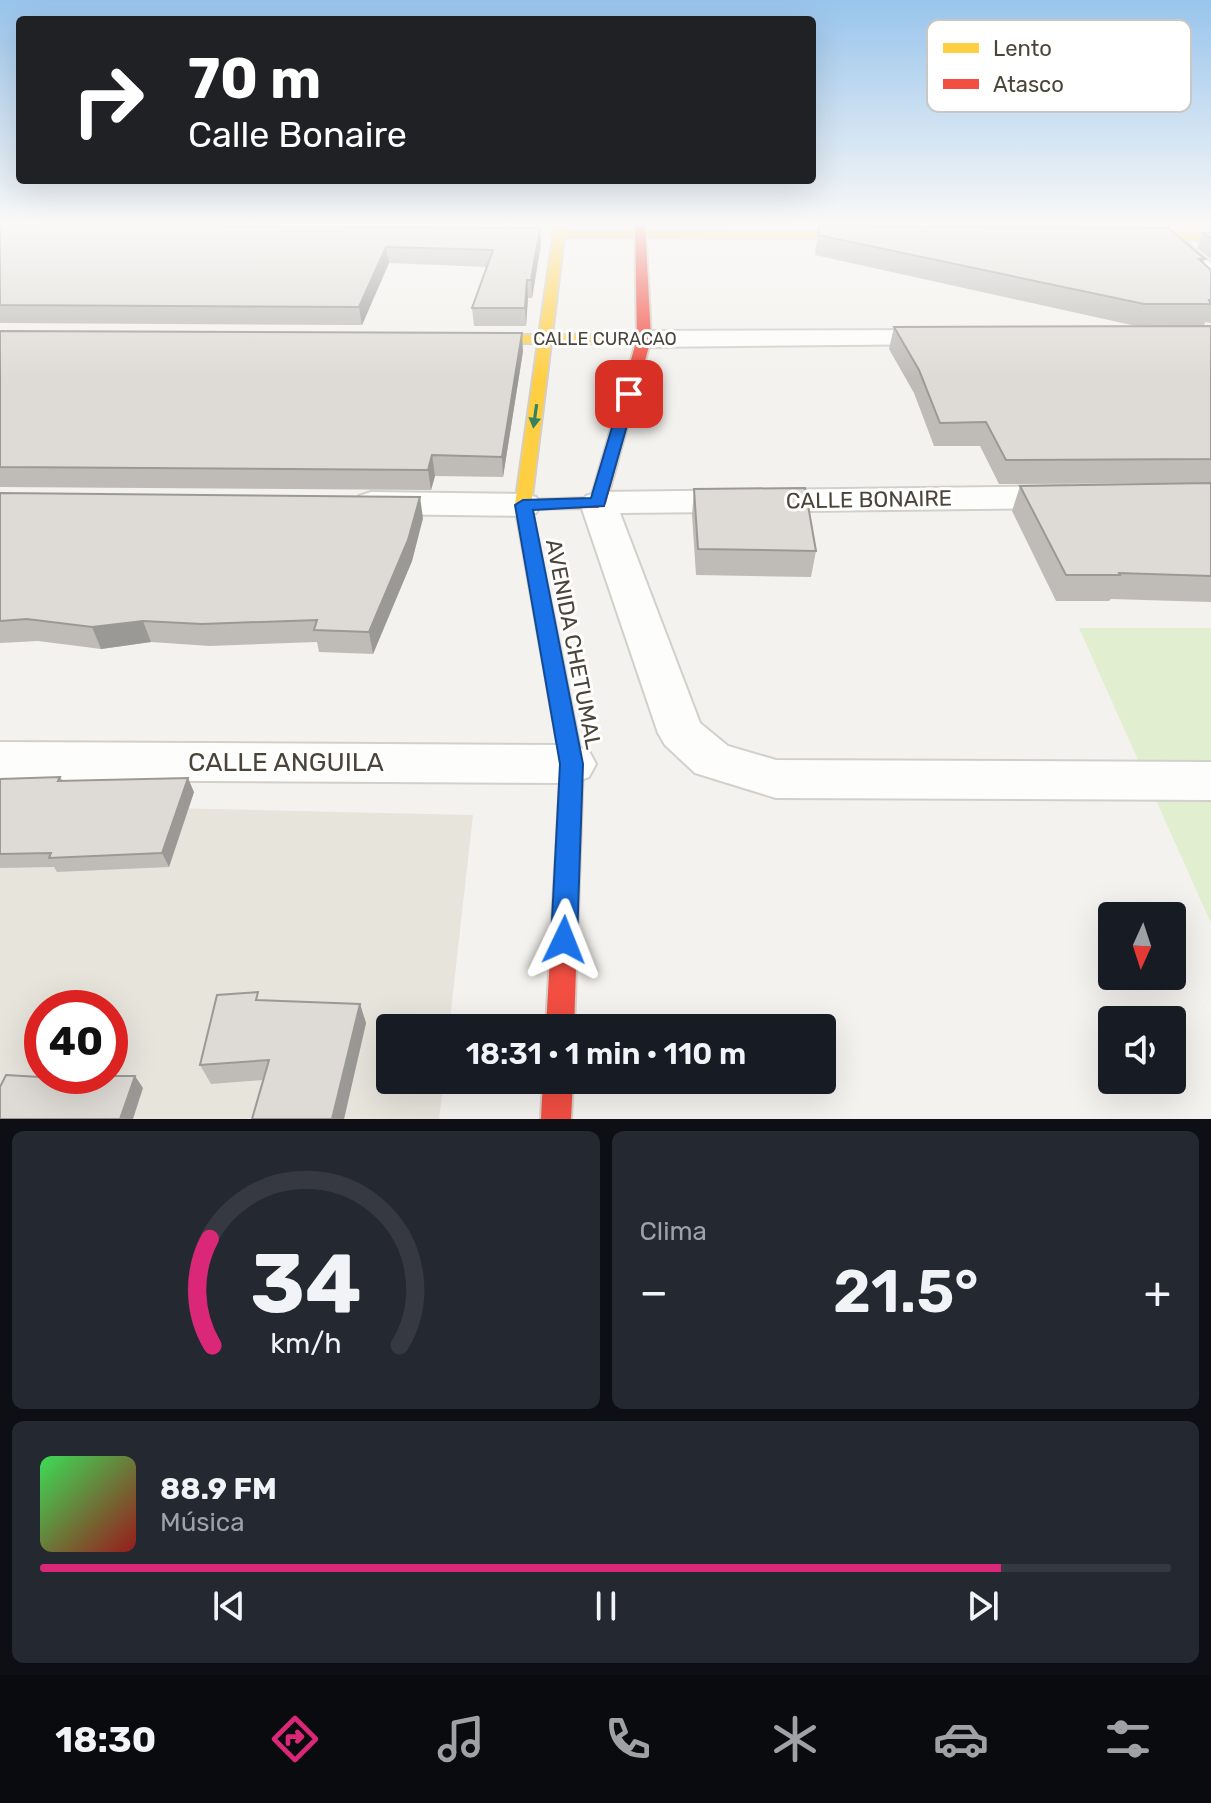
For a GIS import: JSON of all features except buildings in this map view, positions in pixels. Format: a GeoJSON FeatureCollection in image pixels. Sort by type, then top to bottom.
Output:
{"type":"FeatureCollection","features":[{"type":"Feature","properties":{"kind":"main road","name":"AVENIDA CHETUMAL"},"geometry":{"type":"LineString","coordinates":[[550,275],[523,505],[572,764],[561,1014]]}},
{"type":"Feature","properties":{"kind":"main road"},"geometry":{"type":"LineString","coordinates":[[598,503],[644,339],[642,275]]}},
{"type":"Feature","properties":{"kind":"main road","name":"CALLE CURACAO"},"geometry":{"type":"LineString","coordinates":[[499,338],[644,339]]}},
{"type":"Feature","properties":{"kind":"main road","name":"CALLE BONAIRE"},"geometry":{"type":"LineString","coordinates":[[523,505],[598,503]]}},
{"type":"Feature","properties":{"kind":"main road"},"geometry":{"type":"LineString","coordinates":[[556,1119],[557,1094]]}},
{"type":"Feature","properties":{"kind":"street","name":"CALLE CURACAO"},"geometry":{"type":"LineString","coordinates":[[644,339],[975,338]]}},
{"type":"Feature","properties":{"kind":"street","name":"CALLE BONAIRE"},"geometry":{"type":"LineString","coordinates":[[598,503],[1101,496]]}},
{"type":"Feature","properties":{"kind":"street","name":"CALLE BONAIRE"},"geometry":{"type":"LineString","coordinates":[[333,503],[523,505]]}},
{"type":"Feature","properties":{"kind":"street"},"geometry":{"type":"LineString","coordinates":[[598,503],[681,733],[712,760],[776,779],[1211,781]]}},
{"type":"Feature","properties":{"kind":"street","name":"CALLE ANGUILA"},"geometry":{"type":"LineString","coordinates":[[0,761],[572,764]]}},
{"type":"Feature","properties":{"kind":"shaded area"},"geometry":{"type":"Polygon","coordinates":[[[0,804],[473,815],[451,1014],[376,1014],[376,1094],[442,1094],[439,1119],[0,1119],[0,804]]]}},
{"type":"Feature","properties":{"kind":"green space"},"geometry":{"type":"Polygon","coordinates":[[[1079,628],[1211,628],[1211,923],[1079,628]]]}},
{"type":"Feature","properties":{"kind":"traffic: slow"},"geometry":{"type":"LineString","coordinates":[[553,275],[523,505],[553,663]]}},
{"type":"Feature","properties":{"kind":"traffic: slow"},"geometry":{"type":"LineString","coordinates":[[519,339],[644,339]]}},
{"type":"Feature","properties":{"kind":"traffic: jam"},"geometry":{"type":"LineString","coordinates":[[523,505],[598,503],[644,339],[642,275]]}},
{"type":"Feature","properties":{"kind":"traffic: jam"},"geometry":{"type":"LineString","coordinates":[[553,663],[572,764],[561,1014]]}},
{"type":"Feature","properties":{"kind":"traffic: jam"},"geometry":{"type":"LineString","coordinates":[[556,1119],[557,1094]]}},
{"type":"Feature","properties":{"kind":"route"},"geometry":{"type":"LineString","coordinates":[[564,940],[572,764],[523,505],[598,503],[629,394]]}}]}
